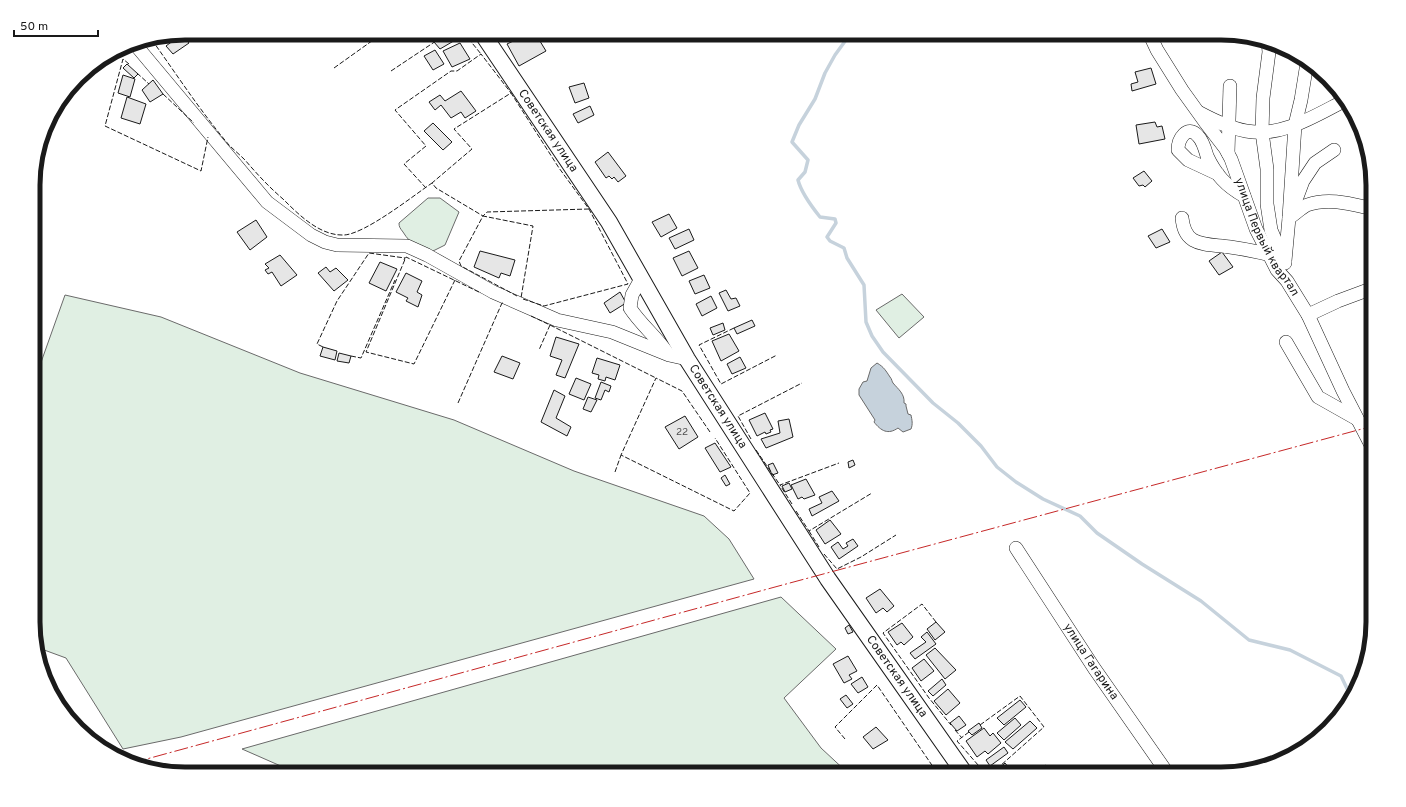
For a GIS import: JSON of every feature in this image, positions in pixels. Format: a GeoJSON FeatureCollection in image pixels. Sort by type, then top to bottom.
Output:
{"type":"FeatureCollection","features":[{"type":"Feature","properties":{"kind":"main road","name":"Советская улица"},"geometry":{"type":"LineString","coordinates":[[487,40],[609,222],[687,359],[828,579],[959,767]]}},
{"type":"Feature","properties":{"kind":"street","name":"улица Первый квартал"},"geometry":{"type":"LineString","coordinates":[[1152,40],[1157,50],[1197,111],[1228,153],[1256,229],[1278,270],[1288,281],[1308,315],[1325,354],[1366,436]]}},
{"type":"Feature","properties":{"kind":"street"},"geometry":{"type":"LineString","coordinates":[[138,48],[267,202],[311,235],[325,242],[338,246],[407,246],[428,255],[493,292],[557,320],[612,332],[669,356],[687,359]]}},
{"type":"Feature","properties":{"kind":"street","name":"улица Первый квартал"},"geometry":{"type":"LineString","coordinates":[[1269,49],[1263,98],[1262,132],[1267,169],[1267,204],[1271,230],[1285,263]]}},
{"type":"Feature","properties":{"kind":"street"},"geometry":{"type":"LineString","coordinates":[[1288,281],[1285,263],[1295,125],[1306,68]]}},
{"type":"Feature","properties":{"kind":"street"},"geometry":{"type":"LineString","coordinates":[[1228,153],[1230,86]]}},
{"type":"Feature","properties":{"kind":"street"},"geometry":{"type":"LineString","coordinates":[[1197,111],[1228,126],[1246,132],[1262,132],[1279,130],[1295,125],[1340,103]]}},
{"type":"Feature","properties":{"kind":"street"},"geometry":{"type":"LineString","coordinates":[[1289,218],[1303,182],[1315,163],[1334,150]]}},
{"type":"Feature","properties":{"kind":"street"},"geometry":{"type":"LineString","coordinates":[[1218,174],[1230,188],[1244,196]]}},
{"type":"Feature","properties":{"kind":"street"},"geometry":{"type":"LineString","coordinates":[[1289,218],[1307,206],[1327,201],[1348,203],[1366,207]]}},
{"type":"Feature","properties":{"kind":"street"},"geometry":{"type":"LineString","coordinates":[[1182,218],[1183,226],[1187,235],[1193,240],[1205,244],[1253,250],[1270,255]]}},
{"type":"Feature","properties":{"kind":"street"},"geometry":{"type":"LineString","coordinates":[[641,279],[632,295],[630,308],[636,318],[660,342],[669,356]]}},
{"type":"Feature","properties":{"kind":"street"},"geometry":{"type":"LineString","coordinates":[[1308,315],[1338,301],[1366,291]]}},
{"type":"Feature","properties":{"kind":"street"},"geometry":{"type":"LineString","coordinates":[[620,335],[636,318]]}},
{"type":"Feature","properties":{"kind":"street"},"geometry":{"type":"LineString","coordinates":[[1286,342],[1318,397],[1357,419]]}},
{"type":"Feature","properties":{"kind":"street","name":"улица Гагарина"},"geometry":{"type":"LineString","coordinates":[[1016,548],[1094,668],[1163,767]]}},
{"type":"Feature","properties":{"kind":"green space"},"geometry":{"type":"Polygon","coordinates":[[[428,198],[440,198],[459,212],[445,245],[433,251],[419,247],[412,243],[400,228],[399,224],[428,198]]]}},
{"type":"Feature","properties":{"kind":"green space"},"geometry":{"type":"Polygon","coordinates":[[[902,294],[924,317],[899,338],[876,310],[902,294]]]}},
{"type":"Feature","properties":{"kind":"green space"},"geometry":{"type":"Polygon","coordinates":[[[65,295],[161,317],[300,373],[454,420],[574,471],[704,516],[729,539],[754,579],[181,737],[123,749],[66,658],[43,650],[41,641],[40,365],[65,295]]]}},
{"type":"Feature","properties":{"kind":"green space"},"geometry":{"type":"Polygon","coordinates":[[[781,597],[836,649],[784,698],[821,748],[841,767],[283,767],[242,749],[781,597]]]}},
{"type":"Feature","properties":{"kind":"shaded area"},"geometry":{"type":"Polygon","coordinates":[[[877,363],[885,369],[893,383],[902,394],[908,414],[911,415],[911,429],[903,432],[898,428],[888,432],[882,430],[874,422],[875,420],[859,395],[859,389],[863,382],[867,381],[871,368],[877,363]]]}},
{"type":"Feature","properties":{"kind":"building"},"geometry":{"type":"Polygon","coordinates":[[[174,40],[187,40],[189,43],[173,54],[166,46],[174,40]]]}},
{"type":"Feature","properties":{"kind":"building"},"geometry":{"type":"Polygon","coordinates":[[[437,40],[455,40],[440,49],[434,42],[437,40]]]}},
{"type":"Feature","properties":{"kind":"building"},"geometry":{"type":"Polygon","coordinates":[[[515,40],[539,40],[546,51],[519,66],[507,44],[515,40]]]}},
{"type":"Feature","properties":{"kind":"building"},"geometry":{"type":"Polygon","coordinates":[[[460,43],[470,59],[452,67],[443,51],[460,43]]]}},
{"type":"Feature","properties":{"kind":"building"},"geometry":{"type":"Polygon","coordinates":[[[435,50],[444,64],[433,70],[424,56],[435,50]]]}},
{"type":"Feature","properties":{"kind":"building"},"geometry":{"type":"Polygon","coordinates":[[[127,64],[138,74],[134,78],[123,68],[127,64]]]}},
{"type":"Feature","properties":{"kind":"building"},"geometry":{"type":"Polygon","coordinates":[[[1151,68],[1156,84],[1132,91],[1131,84],[1138,82],[1135,72],[1151,68]]]}},
{"type":"Feature","properties":{"kind":"building"},"geometry":{"type":"Polygon","coordinates":[[[123,75],[135,79],[130,97],[118,93],[123,75]]]}},
{"type":"Feature","properties":{"kind":"building"},"geometry":{"type":"Polygon","coordinates":[[[153,80],[163,94],[150,102],[142,90],[153,80]]]}},
{"type":"Feature","properties":{"kind":"building"},"geometry":{"type":"Polygon","coordinates":[[[584,83],[589,98],[575,103],[569,87],[584,83]]]}},
{"type":"Feature","properties":{"kind":"building"},"geometry":{"type":"Polygon","coordinates":[[[461,91],[476,111],[465,118],[461,112],[451,118],[441,105],[435,110],[429,102],[440,95],[445,101],[461,91]]]}},
{"type":"Feature","properties":{"kind":"building"},"geometry":{"type":"Polygon","coordinates":[[[127,97],[146,104],[140,124],[121,118],[127,97]]]}},
{"type":"Feature","properties":{"kind":"building"},"geometry":{"type":"Polygon","coordinates":[[[590,106],[594,115],[578,123],[573,114],[590,106]]]}},
{"type":"Feature","properties":{"kind":"building"},"geometry":{"type":"Polygon","coordinates":[[[1155,122],[1157,127],[1162,126],[1165,139],[1139,144],[1136,125],[1155,122]]]}},
{"type":"Feature","properties":{"kind":"building"},"geometry":{"type":"Polygon","coordinates":[[[433,123],[452,142],[443,150],[424,131],[433,123]]]}},
{"type":"Feature","properties":{"kind":"building"},"geometry":{"type":"Polygon","coordinates":[[[608,152],[626,176],[618,182],[614,177],[612,179],[609,176],[606,178],[595,162],[608,152]]]}},
{"type":"Feature","properties":{"kind":"building"},"geometry":{"type":"Polygon","coordinates":[[[1144,171],[1152,181],[1145,187],[1143,185],[1139,186],[1133,178],[1144,171]]]}},
{"type":"Feature","properties":{"kind":"building"},"geometry":{"type":"Polygon","coordinates":[[[669,214],[677,228],[661,237],[652,222],[669,214]]]}},
{"type":"Feature","properties":{"kind":"building"},"geometry":{"type":"Polygon","coordinates":[[[256,220],[267,237],[250,250],[237,232],[256,220]]]}},
{"type":"Feature","properties":{"kind":"building"},"geometry":{"type":"Polygon","coordinates":[[[689,229],[694,240],[675,249],[669,238],[689,229]]]}},
{"type":"Feature","properties":{"kind":"building"},"geometry":{"type":"Polygon","coordinates":[[[1162,229],[1170,242],[1156,248],[1148,236],[1162,229]]]}},
{"type":"Feature","properties":{"kind":"building"},"geometry":{"type":"Polygon","coordinates":[[[480,251],[515,260],[510,276],[501,273],[499,278],[474,267],[480,251]]]}},
{"type":"Feature","properties":{"kind":"building"},"geometry":{"type":"Polygon","coordinates":[[[689,251],[698,268],[682,276],[673,258],[689,251]]]}},
{"type":"Feature","properties":{"kind":"building"},"geometry":{"type":"Polygon","coordinates":[[[1222,252],[1233,267],[1219,275],[1209,261],[1222,252]]]}},
{"type":"Feature","properties":{"kind":"building"},"geometry":{"type":"Polygon","coordinates":[[[280,255],[297,275],[281,286],[272,272],[268,274],[265,270],[269,268],[265,264],[280,255]]]}},
{"type":"Feature","properties":{"kind":"building"},"geometry":{"type":"Polygon","coordinates":[[[380,262],[397,269],[386,291],[369,283],[380,262]]]}},
{"type":"Feature","properties":{"kind":"building"},"geometry":{"type":"Polygon","coordinates":[[[326,267],[330,272],[336,268],[348,280],[334,291],[318,273],[326,267]]]}},
{"type":"Feature","properties":{"kind":"building"},"geometry":{"type":"Polygon","coordinates":[[[406,273],[422,281],[417,292],[422,295],[418,307],[406,301],[408,298],[396,292],[406,273]]]}},
{"type":"Feature","properties":{"kind":"building"},"geometry":{"type":"Polygon","coordinates":[[[704,275],[710,288],[695,294],[689,281],[704,275]]]}},
{"type":"Feature","properties":{"kind":"building"},"geometry":{"type":"Polygon","coordinates":[[[726,290],[731,299],[736,298],[740,306],[728,311],[719,293],[726,290]]]}},
{"type":"Feature","properties":{"kind":"building"},"geometry":{"type":"Polygon","coordinates":[[[620,292],[626,303],[610,313],[604,303],[620,292]]]}},
{"type":"Feature","properties":{"kind":"building"},"geometry":{"type":"Polygon","coordinates":[[[711,296],[717,308],[702,316],[696,304],[711,296]]]}},
{"type":"Feature","properties":{"kind":"building"},"geometry":{"type":"Polygon","coordinates":[[[752,320],[755,326],[737,334],[734,328],[752,320]]]}},
{"type":"Feature","properties":{"kind":"building"},"geometry":{"type":"Polygon","coordinates":[[[723,323],[725,330],[713,335],[710,328],[723,323]]]}},
{"type":"Feature","properties":{"kind":"building"},"geometry":{"type":"Polygon","coordinates":[[[729,334],[739,351],[721,361],[712,341],[729,334]]]}},
{"type":"Feature","properties":{"kind":"building"},"geometry":{"type":"Polygon","coordinates":[[[556,337],[579,344],[565,378],[556,375],[562,360],[550,356],[556,337]]]}},
{"type":"Feature","properties":{"kind":"building"},"geometry":{"type":"Polygon","coordinates":[[[323,347],[337,351],[335,360],[320,356],[323,347]]]}},
{"type":"Feature","properties":{"kind":"building"},"geometry":{"type":"Polygon","coordinates":[[[339,353],[351,356],[349,363],[337,361],[339,353]]]}},
{"type":"Feature","properties":{"kind":"building"},"geometry":{"type":"Polygon","coordinates":[[[502,356],[520,363],[513,379],[494,372],[502,356]]]}},
{"type":"Feature","properties":{"kind":"building"},"geometry":{"type":"Polygon","coordinates":[[[740,357],[746,368],[732,374],[727,364],[740,357]]]}},
{"type":"Feature","properties":{"kind":"building"},"geometry":{"type":"Polygon","coordinates":[[[597,358],[620,365],[615,380],[606,377],[605,381],[598,379],[599,375],[592,373],[597,358]]]}},
{"type":"Feature","properties":{"kind":"building"},"geometry":{"type":"Polygon","coordinates":[[[576,378],[591,384],[584,400],[569,394],[576,378]]]}},
{"type":"Feature","properties":{"kind":"building"},"geometry":{"type":"Polygon","coordinates":[[[601,382],[611,386],[609,392],[605,390],[601,400],[595,398],[601,382]]]}},
{"type":"Feature","properties":{"kind":"building"},"geometry":{"type":"Polygon","coordinates":[[[554,390],[565,396],[556,418],[571,427],[567,436],[541,422],[554,390]]]}},
{"type":"Feature","properties":{"kind":"building"},"geometry":{"type":"Polygon","coordinates":[[[588,397],[597,400],[591,412],[583,409],[588,397]]]}},
{"type":"Feature","properties":{"kind":"building"},"geometry":{"type":"Polygon","coordinates":[[[765,413],[773,429],[770,430],[771,432],[766,434],[765,432],[757,436],[749,420],[765,413]]]}},
{"type":"Feature","properties":{"kind":"building"},"geometry":{"type":"Polygon","coordinates":[[[685,416],[698,437],[679,449],[665,427],[685,416]]]}},
{"type":"Feature","properties":{"kind":"building"},"geometry":{"type":"Polygon","coordinates":[[[789,419],[793,437],[766,448],[761,439],[780,433],[778,421],[789,419]]]}},
{"type":"Feature","properties":{"kind":"building"},"geometry":{"type":"Polygon","coordinates":[[[715,443],[731,467],[720,472],[705,448],[715,443]]]}},
{"type":"Feature","properties":{"kind":"building"},"geometry":{"type":"Polygon","coordinates":[[[853,460],[855,465],[849,468],[848,462],[853,460]]]}},
{"type":"Feature","properties":{"kind":"building"},"geometry":{"type":"Polygon","coordinates":[[[773,463],[778,473],[772,475],[768,465],[773,463]]]}},
{"type":"Feature","properties":{"kind":"building"},"geometry":{"type":"Polygon","coordinates":[[[725,475],[730,484],[726,486],[721,478],[725,475]]]}},
{"type":"Feature","properties":{"kind":"building"},"geometry":{"type":"Polygon","coordinates":[[[806,479],[815,495],[804,499],[802,497],[798,499],[791,485],[806,479]]]}},
{"type":"Feature","properties":{"kind":"building"},"geometry":{"type":"Polygon","coordinates":[[[789,483],[792,489],[785,492],[782,486],[789,483]]]}},
{"type":"Feature","properties":{"kind":"building"},"geometry":{"type":"Polygon","coordinates":[[[832,491],[839,501],[812,516],[809,509],[822,503],[819,497],[832,491]]]}},
{"type":"Feature","properties":{"kind":"building"},"geometry":{"type":"Polygon","coordinates":[[[830,520],[841,534],[825,544],[816,530],[830,520]]]}},
{"type":"Feature","properties":{"kind":"building"},"geometry":{"type":"Polygon","coordinates":[[[853,539],[858,546],[839,559],[831,547],[838,542],[843,549],[848,546],[846,543],[853,539]]]}},
{"type":"Feature","properties":{"kind":"building"},"geometry":{"type":"Polygon","coordinates":[[[880,589],[894,606],[887,612],[883,608],[876,613],[866,598],[880,589]]]}},
{"type":"Feature","properties":{"kind":"building"},"geometry":{"type":"Polygon","coordinates":[[[936,622],[945,632],[935,640],[927,629],[936,622]]]}},
{"type":"Feature","properties":{"kind":"building"},"geometry":{"type":"Polygon","coordinates":[[[902,623],[913,637],[904,645],[901,642],[897,645],[888,632],[902,623]]]}},
{"type":"Feature","properties":{"kind":"building"},"geometry":{"type":"Polygon","coordinates":[[[849,625],[853,632],[848,634],[845,628],[849,625]]]}},
{"type":"Feature","properties":{"kind":"building"},"geometry":{"type":"Polygon","coordinates":[[[927,632],[936,644],[915,659],[910,653],[926,642],[921,637],[927,632]]]}},
{"type":"Feature","properties":{"kind":"building"},"geometry":{"type":"Polygon","coordinates":[[[935,648],[956,670],[945,679],[926,655],[935,648]]]}},
{"type":"Feature","properties":{"kind":"building"},"geometry":{"type":"Polygon","coordinates":[[[848,656],[857,671],[849,675],[852,679],[844,683],[833,664],[848,656]]]}},
{"type":"Feature","properties":{"kind":"building"},"geometry":{"type":"Polygon","coordinates":[[[924,659],[934,671],[921,681],[912,668],[924,659]]]}},
{"type":"Feature","properties":{"kind":"building"},"geometry":{"type":"Polygon","coordinates":[[[862,677],[868,687],[858,693],[851,684],[862,677]]]}},
{"type":"Feature","properties":{"kind":"building"},"geometry":{"type":"Polygon","coordinates":[[[942,679],[946,685],[933,696],[928,691],[942,679]]]}},
{"type":"Feature","properties":{"kind":"building"},"geometry":{"type":"Polygon","coordinates":[[[948,689],[960,703],[946,715],[934,701],[948,689]]]}},
{"type":"Feature","properties":{"kind":"building"},"geometry":{"type":"Polygon","coordinates":[[[846,695],[853,704],[847,708],[840,699],[846,695]]]}},
{"type":"Feature","properties":{"kind":"building"},"geometry":{"type":"Polygon","coordinates":[[[1020,700],[1026,707],[1004,725],[997,718],[1020,700]]]}},
{"type":"Feature","properties":{"kind":"building"},"geometry":{"type":"Polygon","coordinates":[[[959,716],[966,725],[957,731],[950,723],[959,716]]]}},
{"type":"Feature","properties":{"kind":"building"},"geometry":{"type":"Polygon","coordinates":[[[1015,718],[1021,725],[1004,740],[997,733],[1015,718]]]}},
{"type":"Feature","properties":{"kind":"building"},"geometry":{"type":"Polygon","coordinates":[[[1030,721],[1037,728],[1013,749],[1005,742],[1030,721]]]}},
{"type":"Feature","properties":{"kind":"building"},"geometry":{"type":"Polygon","coordinates":[[[979,723],[982,728],[972,735],[968,731],[979,723]]]}},
{"type":"Feature","properties":{"kind":"building"},"geometry":{"type":"Polygon","coordinates":[[[876,727],[888,740],[873,749],[863,737],[876,727]]]}},
{"type":"Feature","properties":{"kind":"building"},"geometry":{"type":"Polygon","coordinates":[[[984,728],[990,736],[993,733],[1001,743],[988,754],[985,751],[977,757],[966,741],[984,728]]]}},
{"type":"Feature","properties":{"kind":"building"},"geometry":{"type":"Polygon","coordinates":[[[1004,747],[1008,753],[990,766],[986,760],[1004,747]]]}},
{"type":"Feature","properties":{"kind":"building"},"geometry":{"type":"Polygon","coordinates":[[[1005,763],[1008,767],[1001,767],[1005,763]]]}},
{"type":"Feature","properties":{"kind":"waterway"},"geometry":{"type":"LineString","coordinates":[[846,40],[825,73],[815,99],[799,125],[792,142],[808,160],[805,172],[798,180],[799,185],[820,217],[835,219],[836,223],[827,237],[830,241],[844,248],[847,258],[864,285],[866,322],[872,336],[883,352],[933,403],[958,423],[981,446],[997,467],[1016,482],[1043,499],[1080,516],[1097,533],[1142,564],[1201,601],[1249,640],[1290,650],[1341,676],[1348,691]]}},
{"type":"Feature","properties":{"kind":"fence"},"geometry":{"type":"LineString","coordinates":[[334,68],[373,40]]}},
{"type":"Feature","properties":{"kind":"fence"},"geometry":{"type":"LineString","coordinates":[[470,40],[481,54]]}},
{"type":"Feature","properties":{"kind":"fence"},"geometry":{"type":"LineString","coordinates":[[391,71],[436,41]]}},
{"type":"Feature","properties":{"kind":"fence"},"geometry":{"type":"LineString","coordinates":[[154,44],[199,107],[229,145],[296,212],[318,228],[335,234],[344,235],[353,233],[376,222],[432,183]]}},
{"type":"Feature","properties":{"kind":"fence"},"geometry":{"type":"LineString","coordinates":[[426,188],[404,164],[426,146],[395,110],[451,71],[457,71],[481,54],[511,93]]}},
{"type":"Feature","properties":{"kind":"fence"},"geometry":{"type":"LineString","coordinates":[[129,64],[123,59],[105,126],[201,171],[208,137]]}},
{"type":"Feature","properties":{"kind":"fence"},"geometry":{"type":"LineString","coordinates":[[137,73],[149,84]]}},
{"type":"Feature","properties":{"kind":"fence"},"geometry":{"type":"LineString","coordinates":[[523,299],[544,306],[628,284],[589,209],[559,168],[511,93],[454,129],[472,149],[432,183],[436,188],[483,216],[487,212],[589,209]]}},
{"type":"Feature","properties":{"kind":"fence"},"geometry":{"type":"LineString","coordinates":[[163,94],[194,123]]}},
{"type":"Feature","properties":{"kind":"fence"},"geometry":{"type":"LineString","coordinates":[[517,296],[461,266],[459,261],[483,216],[533,226],[521,298]]}},
{"type":"Feature","properties":{"kind":"fence"},"geometry":{"type":"LineString","coordinates":[[323,347],[317,344],[337,301],[369,253],[405,258],[404,260]]}},
{"type":"Feature","properties":{"kind":"fence"},"geometry":{"type":"LineString","coordinates":[[455,280],[414,364],[366,352],[406,257],[481,293]]}},
{"type":"Feature","properties":{"kind":"fence"},"geometry":{"type":"LineString","coordinates":[[351,356],[361,358],[395,280]]}},
{"type":"Feature","properties":{"kind":"fence"},"geometry":{"type":"LineString","coordinates":[[458,403],[502,303],[504,303]]}},
{"type":"Feature","properties":{"kind":"fence"},"geometry":{"type":"LineString","coordinates":[[531,316],[550,325],[539,350]]}},
{"type":"Feature","properties":{"kind":"fence"},"geometry":{"type":"LineString","coordinates":[[550,325],[656,378]]}},
{"type":"Feature","properties":{"kind":"fence"},"geometry":{"type":"LineString","coordinates":[[734,328],[699,345],[721,384],[777,355]]}},
{"type":"Feature","properties":{"kind":"fence"},"geometry":{"type":"LineString","coordinates":[[710,432],[682,391],[656,378],[621,455],[734,511],[750,493],[715,438]]}},
{"type":"Feature","properties":{"kind":"fence"},"geometry":{"type":"LineString","coordinates":[[751,439],[738,416],[802,383]]}},
{"type":"Feature","properties":{"kind":"fence"},"geometry":{"type":"LineString","coordinates":[[756,450],[780,485]]}},
{"type":"Feature","properties":{"kind":"fence"},"geometry":{"type":"LineString","coordinates":[[615,472],[621,455]]}},
{"type":"Feature","properties":{"kind":"fence"},"geometry":{"type":"LineString","coordinates":[[792,504],[780,485],[839,463]]}},
{"type":"Feature","properties":{"kind":"fence"},"geometry":{"type":"LineString","coordinates":[[796,511],[809,531],[872,493]]}},
{"type":"Feature","properties":{"kind":"fence"},"geometry":{"type":"LineString","coordinates":[[809,531],[819,547]]}},
{"type":"Feature","properties":{"kind":"fence"},"geometry":{"type":"LineString","coordinates":[[824,554],[837,569],[861,557],[896,535]]}},
{"type":"Feature","properties":{"kind":"fence"},"geometry":{"type":"LineString","coordinates":[[936,622],[922,604],[883,633],[929,698],[951,725]]}},
{"type":"Feature","properties":{"kind":"fence"},"geometry":{"type":"LineString","coordinates":[[845,739],[835,727],[877,685],[933,767]]}},
{"type":"Feature","properties":{"kind":"fence"},"geometry":{"type":"LineString","coordinates":[[980,725],[1020,696],[1044,727],[999,767]]}},
{"type":"Feature","properties":{"kind":"fence"},"geometry":{"type":"LineString","coordinates":[[955,730],[962,738]]}},
{"type":"Feature","properties":{"kind":"fence"},"geometry":{"type":"LineString","coordinates":[[969,732],[957,741],[980,767]]}},
{"type":"Feature","properties":{"kind":"power"},"geometry":{"type":"LineString","coordinates":[[142,760],[775,587],[1366,428]]}}]}
